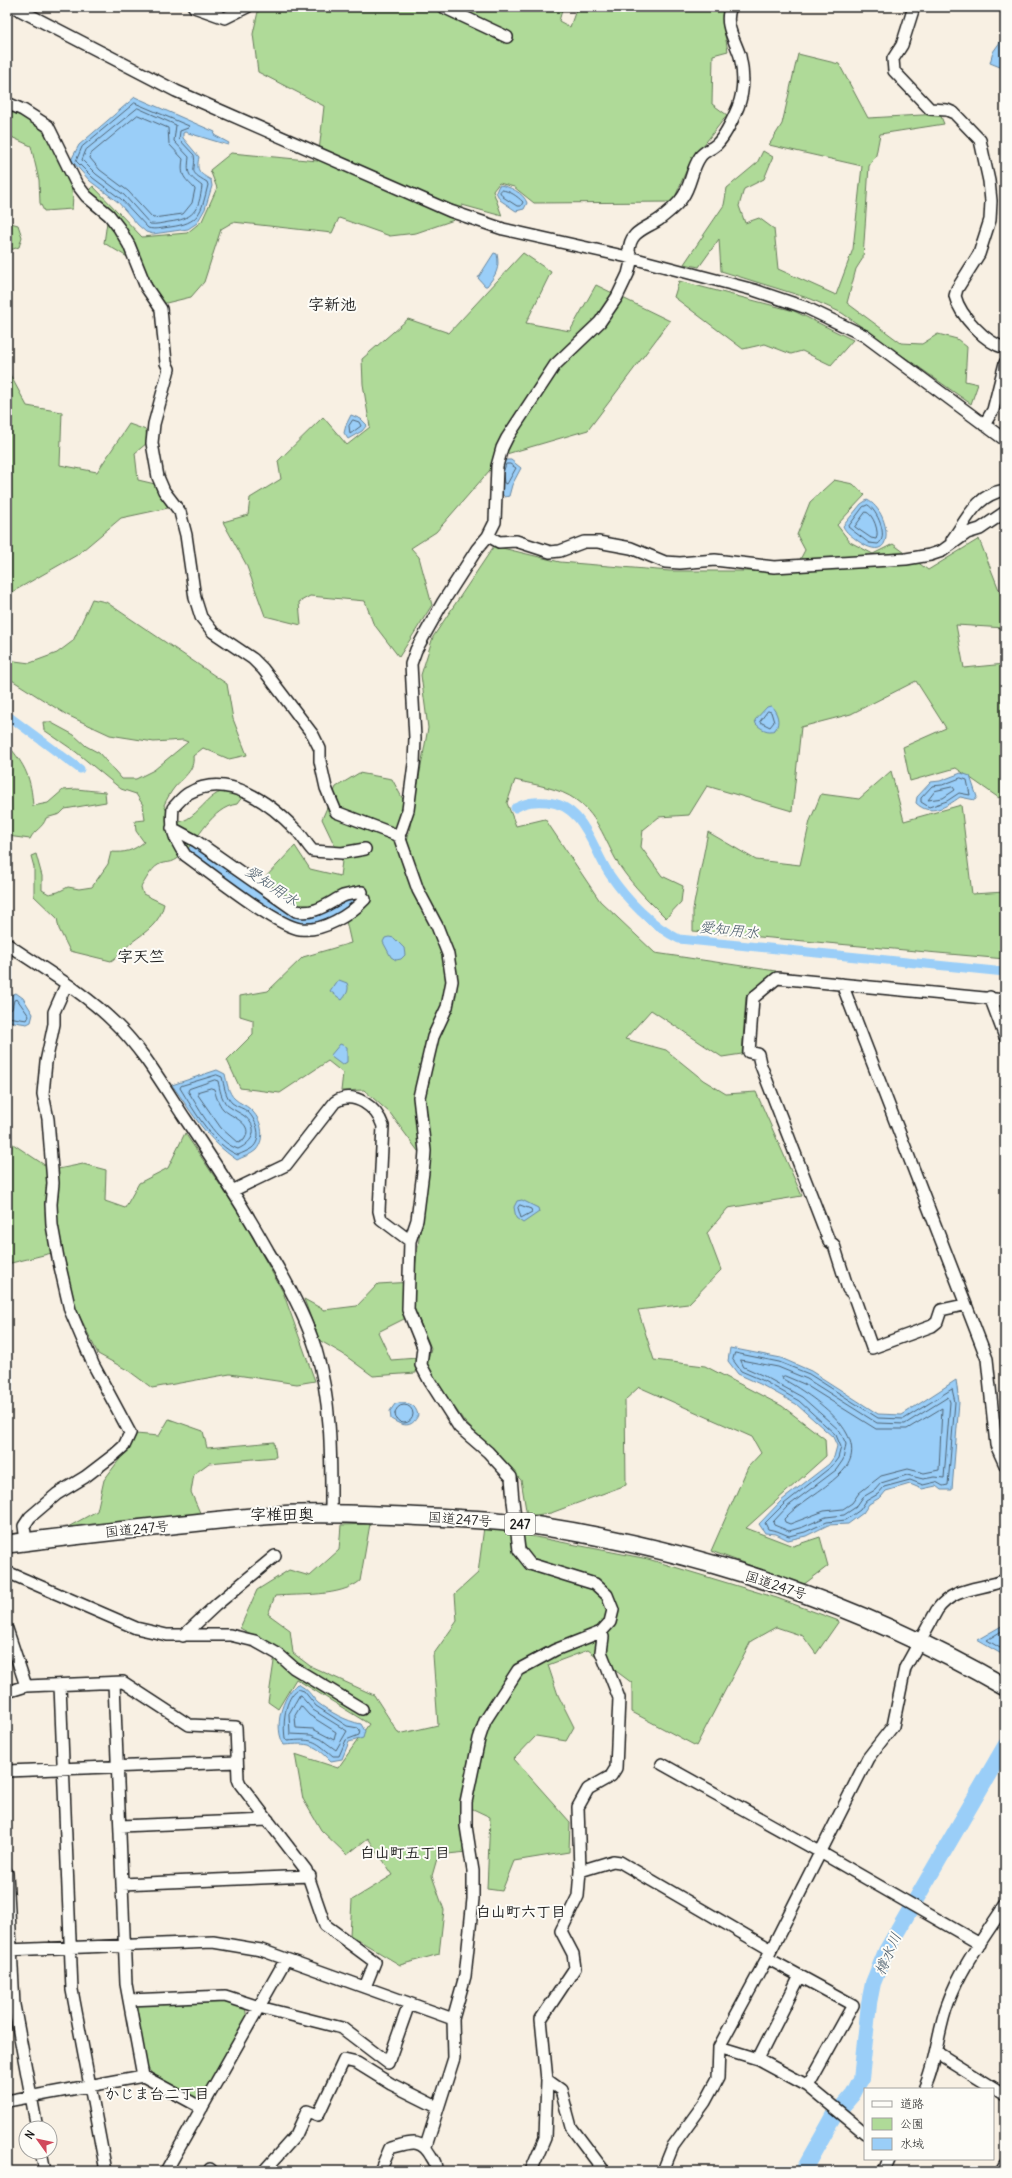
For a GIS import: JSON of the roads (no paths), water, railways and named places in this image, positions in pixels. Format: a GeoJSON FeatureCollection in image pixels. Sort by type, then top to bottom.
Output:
{"type":"FeatureCollection","features":[{"type":"Feature","properties":{"kind":"highway","name":"国道247号"},"geometry":{"type":"LineString","coordinates":[[7,1544],[264,1516],[331,1513],[471,1519],[531,1525],[637,1545],[704,1562],[783,1587],[825,1602],[920,1643],[964,1664],[1005,1687]]}},
{"type":"Feature","properties":{"kind":"street"},"geometry":{"type":"LineString","coordinates":[[14,7],[176,91],[450,211],[503,229],[632,258],[768,295],[807,308],[865,336],[898,359],[1005,440]]}},
{"type":"Feature","properties":{"kind":"street"},"geometry":{"type":"LineString","coordinates":[[194,7],[225,18],[246,7]]}},
{"type":"Feature","properties":{"kind":"street"},"geometry":{"type":"LineString","coordinates":[[443,7],[507,37]]}},
{"type":"Feature","properties":{"kind":"street"},"geometry":{"type":"LineString","coordinates":[[426,2146],[437,2107],[454,2058],[453,2019],[465,1976],[473,1899],[473,1871],[466,1826],[466,1802],[475,1757],[485,1721],[518,1670],[535,1660],[601,1632],[610,1622],[613,1610],[612,1602],[602,1588],[579,1577],[530,1564],[519,1550],[511,1478],[488,1452],[459,1427],[439,1398],[421,1365],[424,1347],[408,1310],[410,1241],[417,1220],[424,1164],[424,1145],[419,1097],[433,1037],[447,1006],[452,976],[448,954],[437,926],[420,895],[399,836],[405,824],[408,810],[414,764],[415,738],[411,664],[416,650],[443,602],[477,549],[488,536],[495,522],[496,466],[502,448],[555,365],[600,322],[616,297],[628,274],[632,258],[629,252],[631,238],[638,231],[659,220],[682,198],[688,188],[692,171],[701,155],[718,144],[734,117],[742,93],[743,81],[739,56],[728,22],[728,13],[731,7]]}},
{"type":"Feature","properties":{"kind":"street"},"geometry":{"type":"LineString","coordinates":[[914,7],[902,45],[893,59],[894,71],[930,109],[947,110],[954,113],[980,140],[989,181],[991,201],[990,220],[979,254],[957,290],[955,296],[963,313],[982,334],[994,345],[1005,348]]}},
{"type":"Feature","properties":{"kind":"street"},"geometry":{"type":"LineString","coordinates":[[7,103],[23,110],[43,122],[52,131],[76,183],[86,196],[109,215],[119,228],[129,245],[140,276],[161,309],[166,363],[169,369],[154,424],[152,443],[158,478],[164,491],[180,512],[185,529],[195,598],[201,617],[221,639],[253,659],[263,669],[314,735],[320,749],[320,761],[326,788],[336,812],[399,836]]}},
{"type":"Feature","properties":{"kind":"street"},"geometry":{"type":"LineString","coordinates":[[984,425],[993,410],[1005,363]]}},
{"type":"Feature","properties":{"kind":"street"},"geometry":{"type":"LineString","coordinates":[[950,544],[981,500],[992,492],[1005,490]]}},
{"type":"Feature","properties":{"kind":"street"},"geometry":{"type":"LineString","coordinates":[[488,536],[499,542],[516,541],[550,552],[560,551],[584,542],[598,542],[631,548],[665,562],[680,563],[715,560],[774,567],[906,559],[930,555],[942,551],[967,533],[980,529],[1005,512]]}},
{"type":"Feature","properties":{"kind":"street"},"geometry":{"type":"LineString","coordinates":[[172,828],[196,841],[296,911],[310,912],[323,908],[345,895],[363,896],[357,908],[330,924],[313,929],[290,926],[185,855],[177,843],[172,828],[173,808],[189,793],[221,785],[236,787],[269,807],[298,831],[305,843],[313,851],[342,853],[365,848]]}},
{"type":"Feature","properties":{"kind":"street"},"geometry":{"type":"LineString","coordinates":[[7,944],[95,1005],[135,1044],[234,1190],[302,1313],[316,1350],[330,1418],[331,1513]]}},
{"type":"Feature","properties":{"kind":"street"},"geometry":{"type":"LineString","coordinates":[[964,1305],[941,1310],[937,1322],[932,1326],[872,1348],[853,1294],[848,1290],[834,1246],[829,1240],[758,1054],[748,1052],[753,998],[777,978],[1005,1000]]}},
{"type":"Feature","properties":{"kind":"street"},"geometry":{"type":"LineString","coordinates":[[842,984],[964,1305],[987,1359],[1000,1443],[1005,1465]]}},
{"type":"Feature","properties":{"kind":"street"},"geometry":{"type":"LineString","coordinates":[[26,1541],[24,1526],[30,1517],[57,1494],[85,1477],[115,1454],[124,1446],[130,1433],[93,1364],[70,1310],[52,1225],[50,1204],[53,1183],[48,1119],[43,1094],[46,1062],[54,1024],[54,1012],[66,985]]}},
{"type":"Feature","properties":{"kind":"street"},"geometry":{"type":"LineString","coordinates":[[990,998],[1005,1037]]}},
{"type":"Feature","properties":{"kind":"street"},"geometry":{"type":"LineString","coordinates":[[234,1190],[286,1165],[335,1102],[343,1097],[357,1098],[379,1115],[383,1126],[379,1211],[381,1219],[410,1241]]}},
{"type":"Feature","properties":{"kind":"street"},"geometry":{"type":"LineString","coordinates":[[183,1636],[228,1595],[275,1556]]}},
{"type":"Feature","properties":{"kind":"street"},"geometry":{"type":"LineString","coordinates":[[7,1572],[127,1625],[155,1633],[183,1636],[230,1636],[254,1641],[278,1654],[294,1668],[362,1709]]}},
{"type":"Feature","properties":{"kind":"street"},"geometry":{"type":"LineString","coordinates":[[663,2171],[673,2146],[705,2102],[718,2078],[719,2047],[769,1954],[868,1758],[893,1726],[905,1668],[937,1610],[944,1602],[970,1589],[1005,1580]]}},
{"type":"Feature","properties":{"kind":"street"},"geometry":{"type":"LineString","coordinates":[[7,1629],[26,1686]]}},
{"type":"Feature","properties":{"kind":"street"},"geometry":{"type":"LineString","coordinates":[[531,2171],[545,2138],[547,2080],[541,2019],[575,1968],[573,1954],[561,1931],[578,1896],[580,1871],[578,1807],[588,1789],[611,1776],[616,1768],[618,1698],[601,1652],[603,1637],[601,1632]]}},
{"type":"Feature","properties":{"kind":"street"},"geometry":{"type":"LineString","coordinates":[[7,1692],[26,1686],[123,1682],[189,1725],[236,1727],[237,1762],[240,1784],[310,1876],[325,1926],[376,1962],[365,1987]]}},
{"type":"Feature","properties":{"kind":"street"},"geometry":{"type":"LineString","coordinates":[[114,1683],[126,1984],[142,2076]]}},
{"type":"Feature","properties":{"kind":"street"},"geometry":{"type":"LineString","coordinates":[[60,1685],[72,1990],[106,2171]]}},
{"type":"Feature","properties":{"kind":"street"},"geometry":{"type":"LineString","coordinates":[[7,1771],[237,1762]]}},
{"type":"Feature","properties":{"kind":"street"},"geometry":{"type":"LineString","coordinates":[[662,1764],[820,1852],[980,1944]]}},
{"type":"Feature","properties":{"kind":"street"},"geometry":{"type":"LineString","coordinates":[[120,1826],[268,1820]]}},
{"type":"Feature","properties":{"kind":"street"},"geometry":{"type":"LineString","coordinates":[[580,1871],[613,1861],[620,1862],[769,1954],[800,1976],[853,2005],[808,2086]]}},
{"type":"Feature","properties":{"kind":"street"},"geometry":{"type":"LineString","coordinates":[[7,1873],[9,1950],[14,2005],[36,2120]]}},
{"type":"Feature","properties":{"kind":"street"},"geometry":{"type":"LineString","coordinates":[[122,1884],[310,1876]]}},
{"type":"Feature","properties":{"kind":"street"},"geometry":{"type":"LineString","coordinates":[[924,2088],[936,2052],[949,1999],[956,1981],[1005,1904]]}},
{"type":"Feature","properties":{"kind":"street"},"geometry":{"type":"LineString","coordinates":[[9,1950],[71,1948],[124,1944],[213,1942],[261,1950],[453,2019]]}},
{"type":"Feature","properties":{"kind":"street"},"geometry":{"type":"LineString","coordinates":[[166,2171],[286,1959]]}},
{"type":"Feature","properties":{"kind":"street"},"geometry":{"type":"LineString","coordinates":[[758,2060],[800,1976]]}},
{"type":"Feature","properties":{"kind":"street"},"geometry":{"type":"LineString","coordinates":[[129,2000],[225,1996],[259,2007],[342,2028],[388,2063],[410,2004]]}},
{"type":"Feature","properties":{"kind":"street"},"geometry":{"type":"LineString","coordinates":[[719,2047],[758,2060],[808,2086],[864,2131]]}},
{"type":"Feature","properties":{"kind":"street"},"geometry":{"type":"LineString","coordinates":[[936,2052],[994,2088]]}},
{"type":"Feature","properties":{"kind":"street"},"geometry":{"type":"LineString","coordinates":[[264,2171],[296,2135],[307,2111],[318,2115],[344,2060],[356,2063],[390,2084],[437,2107]]}},
{"type":"Feature","properties":{"kind":"street"},"geometry":{"type":"LineString","coordinates":[[7,2101],[142,2076],[202,2108]]}},
{"type":"Feature","properties":{"kind":"street"},"geometry":{"type":"LineString","coordinates":[[547,2080],[560,2090],[571,2127],[604,2171]]}},
{"type":"Feature","properties":{"kind":"street"},"geometry":{"type":"LineString","coordinates":[[994,2088],[1005,2095]]}},
{"type":"Feature","properties":{"kind":"street"},"geometry":{"type":"LineString","coordinates":[[380,2171],[390,2148],[415,2142],[426,2146],[436,2164],[436,2171]]}},
{"type":"Feature","properties":{"kind":"street"},"geometry":{"type":"LineString","coordinates":[[43,2160],[45,2171]]}},
{"type":"Feature","properties":{"kind":"street"},"geometry":{"type":"LineString","coordinates":[[884,2171],[890,2160]]}},
{"type":"Feature","properties":{"kind":"street"},"geometry":{"type":"LineString","coordinates":[[1001,2171],[1005,2164]]}},
{"type":"Feature","properties":{"kind":"water"},"geometry":{"type":"Polygon","coordinates":[[[1005,35],[1005,69],[990,63],[993,52],[1005,35]]]}},
{"type":"Feature","properties":{"kind":"water"},"geometry":{"type":"Polygon","coordinates":[[[135,97],[215,132],[214,135],[229,143],[228,145],[185,132],[183,133],[183,138],[199,157],[199,171],[211,180],[212,186],[205,209],[197,223],[188,229],[153,234],[146,232],[118,202],[90,181],[71,160],[79,145],[135,97]]]}},
{"type":"Feature","properties":{"kind":"water"},"geometry":{"type":"Polygon","coordinates":[[[499,185],[511,188],[523,196],[527,203],[524,209],[516,211],[500,200],[496,192],[499,185]]]}},
{"type":"Feature","properties":{"kind":"water"},"geometry":{"type":"Polygon","coordinates":[[[494,253],[497,254],[498,267],[493,278],[487,286],[485,286],[478,278],[494,253]]]}},
{"type":"Feature","properties":{"kind":"water"},"geometry":{"type":"Polygon","coordinates":[[[351,415],[361,419],[367,425],[362,431],[348,439],[344,433],[351,415]]]}},
{"type":"Feature","properties":{"kind":"water"},"geometry":{"type":"Polygon","coordinates":[[[503,460],[511,460],[521,468],[512,485],[509,496],[505,497],[502,494],[499,485],[503,460]]]}},
{"type":"Feature","properties":{"kind":"water"},"geometry":{"type":"Polygon","coordinates":[[[867,500],[875,506],[885,525],[886,535],[884,543],[880,548],[871,548],[858,541],[847,533],[843,526],[861,504],[867,500]]]}},
{"type":"Feature","properties":{"kind":"water"},"geometry":{"type":"Polygon","coordinates":[[[771,706],[775,711],[778,724],[775,730],[770,731],[760,727],[756,724],[755,720],[767,707],[771,706]]]}},
{"type":"Feature","properties":{"kind":"water"},"geometry":{"type":"Polygon","coordinates":[[[961,773],[970,776],[977,797],[975,800],[960,797],[944,807],[932,810],[921,807],[916,803],[917,797],[931,782],[940,781],[961,773]]]}},
{"type":"Feature","properties":{"kind":"water"},"geometry":{"type":"Polygon","coordinates":[[[385,938],[394,938],[404,948],[405,955],[401,959],[396,960],[391,957],[383,942],[385,938]]]}},
{"type":"Feature","properties":{"kind":"water"},"geometry":{"type":"Polygon","coordinates":[[[339,980],[347,983],[348,986],[347,992],[342,1000],[330,991],[339,980]]]}},
{"type":"Feature","properties":{"kind":"water"},"geometry":{"type":"Polygon","coordinates":[[[16,993],[23,998],[33,1014],[31,1022],[27,1024],[8,1021],[11,995],[16,993]]]}},
{"type":"Feature","properties":{"kind":"water"},"geometry":{"type":"Polygon","coordinates":[[[340,1044],[347,1047],[347,1062],[342,1065],[330,1056],[340,1044]]]}},
{"type":"Feature","properties":{"kind":"water"},"geometry":{"type":"Polygon","coordinates":[[[217,1070],[225,1074],[228,1087],[233,1097],[254,1113],[260,1123],[262,1134],[256,1150],[237,1160],[217,1144],[209,1135],[172,1085],[217,1070]]]}},
{"type":"Feature","properties":{"kind":"water"},"geometry":{"type":"Polygon","coordinates":[[[522,1200],[538,1208],[539,1212],[523,1223],[516,1218],[514,1207],[517,1201],[522,1200]]]}},
{"type":"Feature","properties":{"kind":"water"},"geometry":{"type":"Polygon","coordinates":[[[730,1348],[781,1358],[811,1371],[878,1414],[902,1415],[956,1380],[959,1402],[952,1490],[941,1490],[936,1486],[922,1489],[910,1484],[886,1491],[881,1497],[869,1504],[863,1513],[848,1524],[828,1525],[806,1536],[788,1540],[776,1534],[765,1533],[759,1524],[781,1501],[829,1464],[834,1457],[837,1446],[833,1437],[796,1404],[760,1384],[738,1374],[728,1361],[730,1348]]]}},
{"type":"Feature","properties":{"kind":"water"},"geometry":{"type":"Polygon","coordinates":[[[406,1403],[414,1406],[418,1415],[413,1423],[403,1425],[391,1419],[390,1411],[395,1404],[406,1403]]]}},
{"type":"Feature","properties":{"kind":"water"},"geometry":{"type":"Polygon","coordinates":[[[1005,1624],[1005,1656],[977,1640],[1005,1624]]]}},
{"type":"Feature","properties":{"kind":"water"},"geometry":{"type":"Polygon","coordinates":[[[297,1684],[307,1690],[318,1703],[328,1710],[338,1716],[361,1724],[365,1731],[363,1738],[349,1742],[342,1759],[331,1761],[320,1751],[306,1744],[284,1745],[279,1730],[279,1721],[283,1704],[287,1696],[297,1684]]]}},
{"type":"Feature","properties":{"kind":"waterway","name":"愛知用水"},"geometry":{"type":"LineString","coordinates":[[7,715],[80,769]]}},
{"type":"Feature","properties":{"kind":"waterway","name":"愛知用水"},"geometry":{"type":"LineString","coordinates":[[515,808],[527,803],[547,802],[560,805],[570,811],[586,830],[604,865],[624,894],[650,920],[669,934],[679,939],[1005,972]]}},
{"type":"Feature","properties":{"kind":"waterway","name":"愛知用水"},"geometry":{"type":"LineString","coordinates":[[193,850],[293,918],[312,919],[320,917],[329,914],[362,896]]}},
{"type":"Feature","properties":{"kind":"waterway","name":"樽水川"},"geometry":{"type":"LineString","coordinates":[[803,2171],[834,2116],[853,2094],[861,2079],[869,2003],[873,1983],[886,1951],[1005,1746]]}},
{"type":"Feature","properties":{"kind":"district","name":"字新池"},"geometry":{"type":"Point","coordinates":[332,304]}},
{"type":"Feature","properties":{"kind":"district","name":"字天竺"},"geometry":{"type":"Point","coordinates":[141,956]}},
{"type":"Feature","properties":{"kind":"district","name":"字椎田奥"},"geometry":{"type":"Point","coordinates":[282,1514]}},
{"type":"Feature","properties":{"kind":"district","name":"白山町五丁目"},"geometry":{"type":"Point","coordinates":[405,1853]}},
{"type":"Feature","properties":{"kind":"district","name":"白山町六丁目"},"geometry":{"type":"Point","coordinates":[521,1912]}},
{"type":"Feature","properties":{"kind":"district","name":"かじま台二丁目"},"geometry":{"type":"Point","coordinates":[157,2094]}}]}
